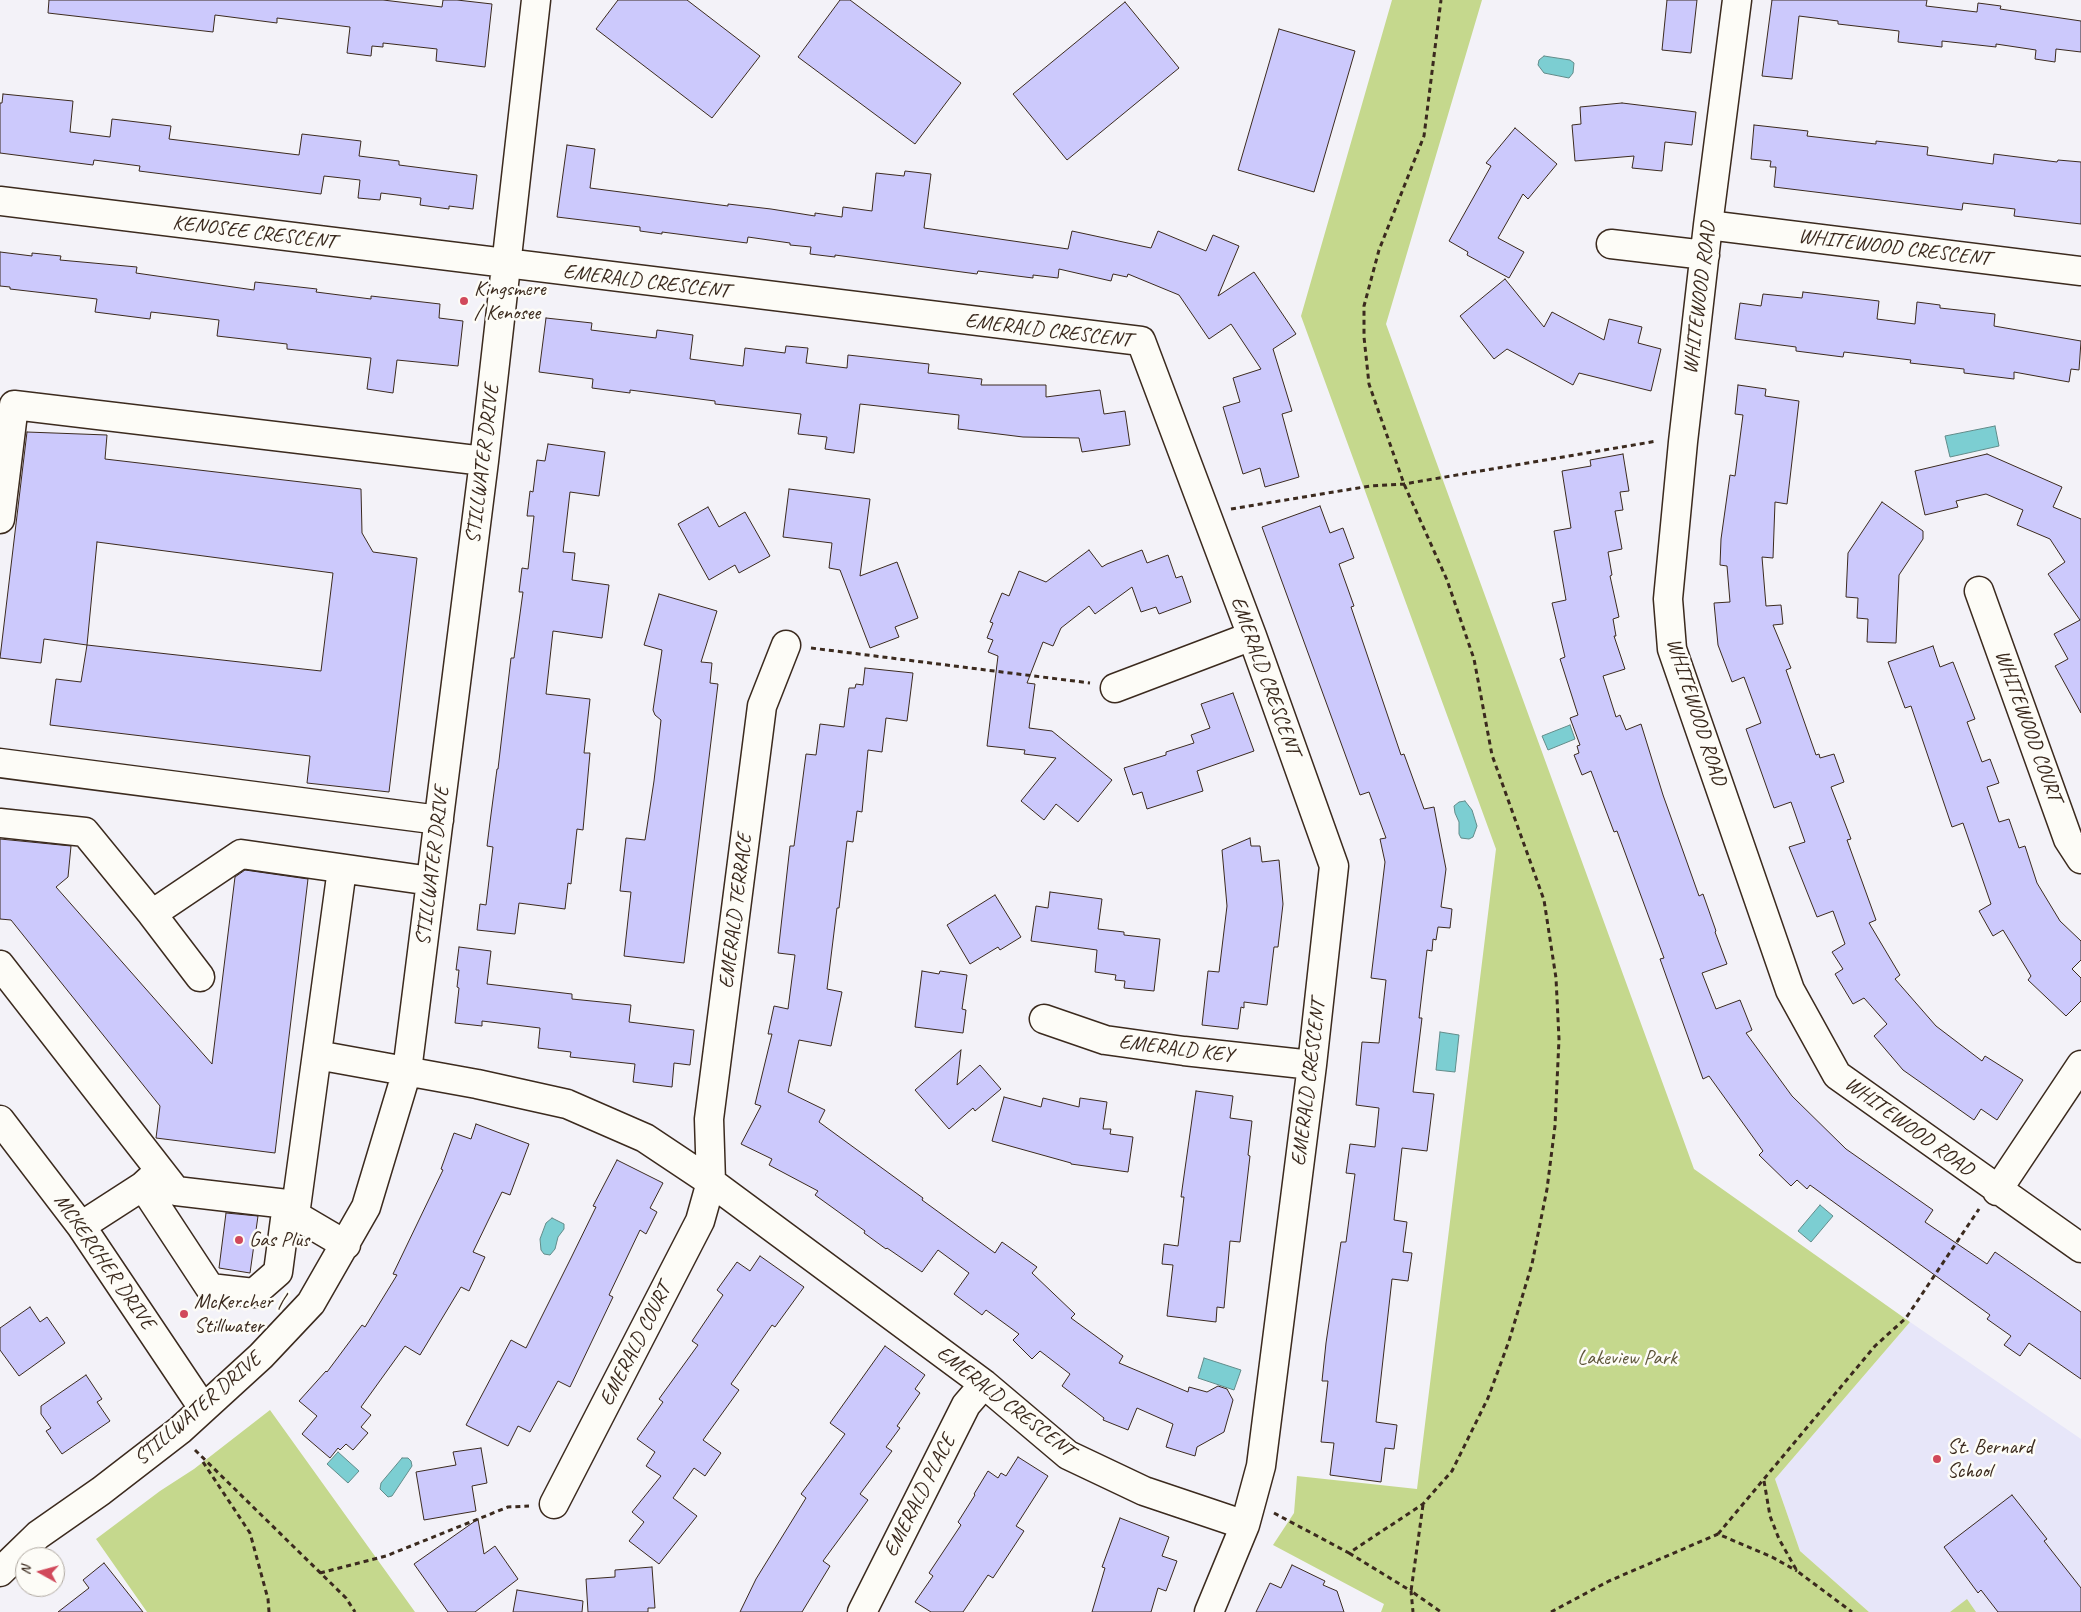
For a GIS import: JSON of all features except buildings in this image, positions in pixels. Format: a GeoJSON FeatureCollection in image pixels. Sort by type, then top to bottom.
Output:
{"type":"FeatureCollection","features":[{"type":"Feature","properties":{"kind":"street","name":"STILLWATER DRIVE"},"geometry":{"type":"LineString","coordinates":[[0,1572],[38,1535],[180,1430],[261,1356],[311,1303],[346,1245],[366,1207],[407,1071],[484,461],[536,0]]}},
{"type":"Feature","properties":{"kind":"street","name":"WHITEWOOD ROAD"},"geometry":{"type":"LineString","coordinates":[[1737,0],[1708,225],[1668,599],[1672,649],[1790,990],[1837,1075],[1997,1191],[2081,1248]]}},
{"type":"Feature","properties":{"kind":"street","name":"KENOSEE CRESCENT"},"geometry":{"type":"LineString","coordinates":[[0,201],[507,264]]}},
{"type":"Feature","properties":{"kind":"street","name":"WHITEWOOD CRESCENT"},"geometry":{"type":"LineString","coordinates":[[1708,225],[2081,271]]}},
{"type":"Feature","properties":{"kind":"street"},"geometry":{"type":"LineString","coordinates":[[1610,244],[1705,255]]}},
{"type":"Feature","properties":{"kind":"street","name":"EMERALD CRESCENT"},"geometry":{"type":"LineString","coordinates":[[317,1055],[477,1084],[567,1104],[644,1138],[710,1182],[984,1384],[1068,1455],[1144,1491],[1245,1525],[1261,1466],[1312,1065],[1334,866],[1252,636],[1141,342],[507,264]]}},
{"type":"Feature","properties":{"kind":"street"},"geometry":{"type":"LineString","coordinates":[[0,519],[14,404],[484,461]]}},
{"type":"Feature","properties":{"kind":"street","name":"WHITEWOOD COURT"},"geometry":{"type":"LineString","coordinates":[[1979,590],[2068,839],[2081,859]]}},
{"type":"Feature","properties":{"kind":"street"},"geometry":{"type":"LineString","coordinates":[[1115,688],[1252,636]]}},
{"type":"Feature","properties":{"kind":"street","name":"EMERALD TERRACE"},"geometry":{"type":"LineString","coordinates":[[710,1182],[709,1119],[762,706],[786,645]]}},
{"type":"Feature","properties":{"kind":"street"},"geometry":{"type":"LineString","coordinates":[[0,763],[439,820]]}},
{"type":"Feature","properties":{"kind":"street"},"geometry":{"type":"LineString","coordinates":[[0,823],[85,832],[152,914],[200,978]]}},
{"type":"Feature","properties":{"kind":"street"},"geometry":{"type":"LineString","coordinates":[[152,914],[242,854],[431,881]]}},
{"type":"Feature","properties":{"kind":"street"},"geometry":{"type":"LineString","coordinates":[[0,964],[152,1178],[210,1288],[254,1293],[278,1272],[291,1209],[317,1055],[342,869]]}},
{"type":"Feature","properties":{"kind":"street","name":"EMERALD KEY"},"geometry":{"type":"LineString","coordinates":[[1044,1019],[1105,1040],[1184,1052],[1312,1065]]}},
{"type":"Feature","properties":{"kind":"street"},"geometry":{"type":"LineString","coordinates":[[1997,1191],[2081,1065]]}},
{"type":"Feature","properties":{"kind":"street","name":"MCKERCHER DRIVE"},"geometry":{"type":"LineString","coordinates":[[0,1120],[81,1226],[203,1408]]}},
{"type":"Feature","properties":{"kind":"street"},"geometry":{"type":"LineString","coordinates":[[152,1178],[176,1191],[291,1209],[346,1245]]}},
{"type":"Feature","properties":{"kind":"street"},"geometry":{"type":"LineString","coordinates":[[81,1226],[152,1178]]}},
{"type":"Feature","properties":{"kind":"street","name":"EMERALD COURT"},"geometry":{"type":"LineString","coordinates":[[554,1504],[700,1221],[710,1182]]}},
{"type":"Feature","properties":{"kind":"street","name":"EMERALD PLACE"},"geometry":{"type":"LineString","coordinates":[[862,1612],[966,1405],[984,1384]]}},
{"type":"Feature","properties":{"kind":"street"},"geometry":{"type":"LineString","coordinates":[[1209,1612],[1245,1525]]}},
{"type":"Feature","properties":{"kind":"path"},"geometry":{"type":"LineString","coordinates":[[1349,1552],[1423,1504],[1452,1471],[1488,1398],[1509,1340],[1532,1264],[1547,1189],[1554,1135],[1559,1039],[1556,978],[1544,900],[1492,755],[1471,651],[1447,580],[1404,484],[1369,384],[1364,337],[1364,306],[1379,250],[1424,136],[1441,0]]}},
{"type":"Feature","properties":{"kind":"path"},"geometry":{"type":"LineString","coordinates":[[1229,510],[1370,486],[1404,484],[1662,440]]}},
{"type":"Feature","properties":{"kind":"path"},"geometry":{"type":"LineString","coordinates":[[839,652],[1068,679]]}},
{"type":"Feature","properties":{"kind":"path"},"geometry":{"type":"LineString","coordinates":[[1551,1612],[1609,1580],[1718,1534],[1764,1481],[1797,1437],[1875,1346],[1906,1318],[1978,1210]]}},
{"type":"Feature","properties":{"kind":"path"},"geometry":{"type":"LineString","coordinates":[[180,1430],[250,1534],[268,1599],[269,1612]]}},
{"type":"Feature","properties":{"kind":"path"},"geometry":{"type":"LineString","coordinates":[[199,1456],[346,1598],[355,1612]]}},
{"type":"Feature","properties":{"kind":"path"},"geometry":{"type":"LineString","coordinates":[[1764,1481],[1770,1516],[1778,1539],[1797,1571]]}},
{"type":"Feature","properties":{"kind":"path"},"geometry":{"type":"LineString","coordinates":[[1413,1612],[1412,1591],[1423,1504]]}},
{"type":"Feature","properties":{"kind":"path"},"geometry":{"type":"LineString","coordinates":[[320,1573],[386,1556],[508,1507]]}},
{"type":"Feature","properties":{"kind":"path"},"geometry":{"type":"LineString","coordinates":[[1285,1520],[1349,1552],[1412,1591],[1441,1612]]}},
{"type":"Feature","properties":{"kind":"path"},"geometry":{"type":"LineString","coordinates":[[1718,1534],[1772,1556],[1797,1571],[1852,1612]]}},
{"type":"Feature","properties":{"kind":"shaded area","name":"St. Bernard School"},"geometry":{"type":"Polygon","coordinates":[[[1910,1322],[2081,1439],[2081,1612],[1869,1612],[1800,1551],[1775,1479],[1910,1322]]]}},
{"type":"Feature","properties":{"kind":"green space","name":"Lakeview Park"},"geometry":{"type":"Polygon","coordinates":[[[1392,0],[1482,0],[1386,324],[1694,1169],[1910,1322],[1775,1479],[1800,1551],[1869,1612],[1381,1612],[1384,1604],[1273,1545],[1294,1513],[1297,1476],[1417,1489],[1496,849],[1301,316],[1392,0]]]}},
{"type":"Feature","properties":{"kind":"green space"},"geometry":{"type":"Polygon","coordinates":[[[270,1410],[415,1612],[147,1612],[96,1539],[160,1491],[194,1469],[270,1410]]]}},
{"type":"Feature","properties":{"kind":"green space"},"geometry":{"type":"Polygon","coordinates":[[[1967,1599],[1976,1612],[1950,1612],[1967,1599]]]}},
{"type":"Feature","properties":{"kind":"water"},"geometry":{"type":"Polygon","coordinates":[[[1544,56],[1570,60],[1574,63],[1573,73],[1569,78],[1544,73],[1538,65],[1539,60],[1544,56]]]}},
{"type":"Feature","properties":{"kind":"water"},"geometry":{"type":"Polygon","coordinates":[[[1995,426],[1999,446],[1950,457],[1945,436],[1995,426]]]}},
{"type":"Feature","properties":{"kind":"water"},"geometry":{"type":"Polygon","coordinates":[[[1570,725],[1575,739],[1548,750],[1542,736],[1570,725]]]}},
{"type":"Feature","properties":{"kind":"water"},"geometry":{"type":"Polygon","coordinates":[[[1465,801],[1472,810],[1477,826],[1473,837],[1469,839],[1461,838],[1459,834],[1459,822],[1454,806],[1459,802],[1465,801]]]}},
{"type":"Feature","properties":{"kind":"water"},"geometry":{"type":"Polygon","coordinates":[[[1440,1032],[1459,1035],[1455,1072],[1436,1070],[1440,1032]]]}},
{"type":"Feature","properties":{"kind":"water"},"geometry":{"type":"Polygon","coordinates":[[[1820,1205],[1833,1216],[1811,1242],[1798,1231],[1820,1205]]]}},
{"type":"Feature","properties":{"kind":"water"},"geometry":{"type":"Polygon","coordinates":[[[552,1218],[564,1224],[564,1229],[558,1237],[555,1249],[550,1255],[544,1254],[541,1250],[540,1239],[546,1223],[552,1218]]]}},
{"type":"Feature","properties":{"kind":"water"},"geometry":{"type":"Polygon","coordinates":[[[1204,1358],[1241,1370],[1234,1390],[1198,1378],[1204,1358]]]}},
{"type":"Feature","properties":{"kind":"water"},"geometry":{"type":"Polygon","coordinates":[[[338,1452],[359,1471],[348,1483],[327,1464],[338,1452]]]}},
{"type":"Feature","properties":{"kind":"water"},"geometry":{"type":"Polygon","coordinates":[[[402,1458],[408,1458],[412,1466],[392,1496],[388,1497],[380,1489],[381,1483],[402,1458]]]}},
{"type":"Feature","properties":{"kind":"place","name":"Kingsmere / Kenosee"},"geometry":{"type":"Point","coordinates":[464,301]}},
{"type":"Feature","properties":{"kind":"place","name":"Gas Plus"},"geometry":{"type":"Point","coordinates":[239,1240]}},
{"type":"Feature","properties":{"kind":"place","name":"McKercher / Stillwater"},"geometry":{"type":"Point","coordinates":[184,1314]}},
{"type":"Feature","properties":{"kind":"place","name":"St. Bernard School"},"geometry":{"type":"Point","coordinates":[1937,1459]}}]}
